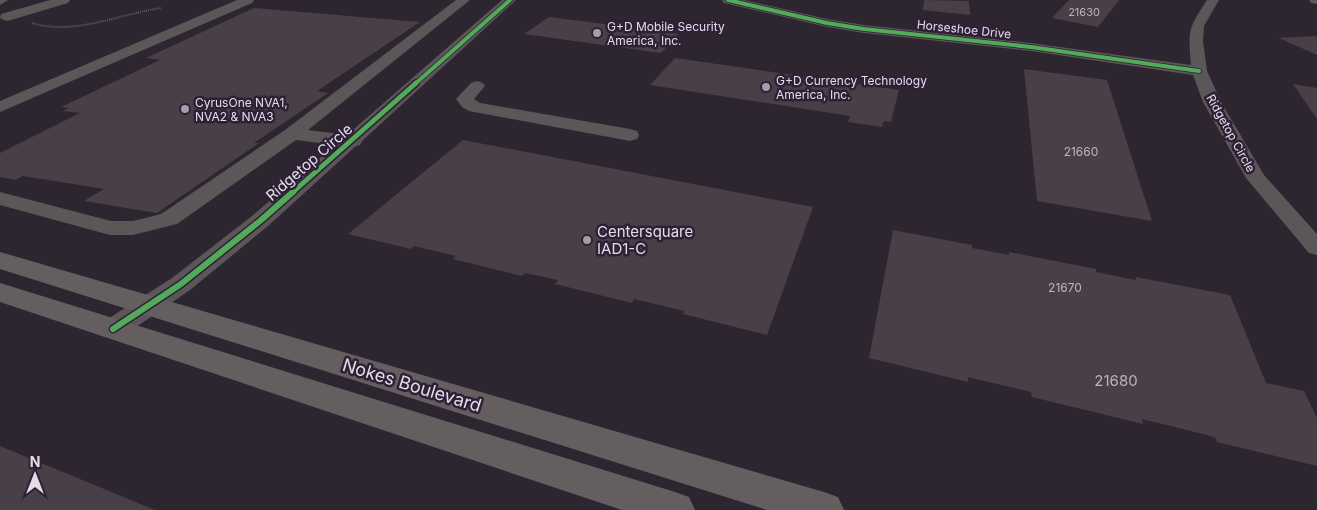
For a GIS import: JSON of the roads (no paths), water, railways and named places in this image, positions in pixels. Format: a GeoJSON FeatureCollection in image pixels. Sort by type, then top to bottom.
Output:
{"type":"FeatureCollection","features":[{"type":"Feature","properties":{"kind":"main road","name":"Nokes Boulevard"},"geometry":{"type":"LineString","coordinates":[[0,260],[824,510]]}},
{"type":"Feature","properties":{"kind":"main road"},"geometry":{"type":"LineString","coordinates":[[0,292],[675,510]]}},
{"type":"Feature","properties":{"kind":"street"},"geometry":{"type":"LineString","coordinates":[[2,19],[34,13],[64,0]]}},
{"type":"Feature","properties":{"kind":"street"},"geometry":{"type":"LineString","coordinates":[[0,107],[248,0]]}},
{"type":"Feature","properties":{"kind":"street"},"geometry":{"type":"LineString","coordinates":[[0,198],[110,228],[133,228],[169,219],[292,134],[464,0]]}},
{"type":"Feature","properties":{"kind":"street","name":"Horseshoe Drive"},"geometry":{"type":"LineString","coordinates":[[728,0],[827,23],[864,29],[1031,47],[1199,71]]}},
{"type":"Feature","properties":{"kind":"street","name":"Ridgetop Circle"},"geometry":{"type":"LineString","coordinates":[[1213,0],[1197,26],[1196,41],[1199,71],[1212,102],[1256,178],[1317,248]]}},
{"type":"Feature","properties":{"kind":"street"},"geometry":{"type":"LineString","coordinates":[[1,1],[34,13]]}},
{"type":"Feature","properties":{"kind":"street","name":"Ridgetop Circle"},"geometry":{"type":"LineString","coordinates":[[113,329],[181,284],[260,222],[353,141],[503,1]]}},
{"type":"Feature","properties":{"kind":"street"},"geometry":{"type":"LineString","coordinates":[[478,86],[464,99],[468,104],[475,107],[630,135]]}},
{"type":"Feature","properties":{"kind":"street"},"geometry":{"type":"LineString","coordinates":[[292,134],[353,141]]}},
{"type":"Feature","properties":{"kind":"place","name":"G+D Mobile Security America, Inc."},"geometry":{"type":"Point","coordinates":[597,33]}},
{"type":"Feature","properties":{"kind":"place","name":"G+D Currency Technology America, Inc."},"geometry":{"type":"Point","coordinates":[766,87]}},
{"type":"Feature","properties":{"kind":"place","name":"CyrusOne NVA1, NVA2 & NVA3"},"geometry":{"type":"Point","coordinates":[185,109]}},
{"type":"Feature","properties":{"kind":"place","name":"Centersquare IAD1-C"},"geometry":{"type":"Point","coordinates":[587,240]}}]}
